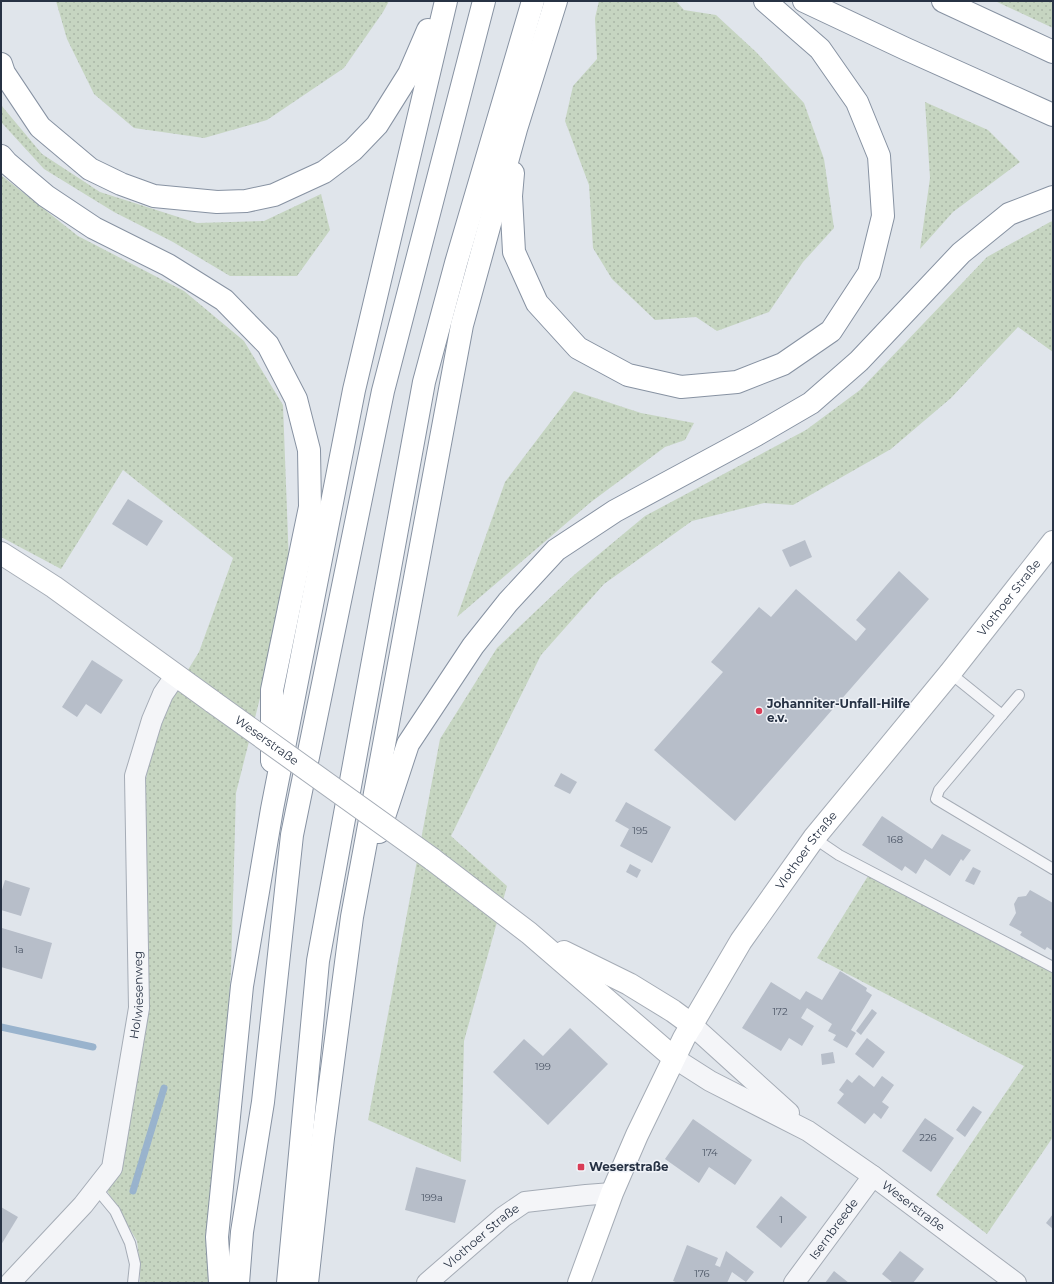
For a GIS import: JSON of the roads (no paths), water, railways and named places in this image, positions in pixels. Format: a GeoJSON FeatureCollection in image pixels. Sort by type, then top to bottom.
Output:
{"type":"FeatureCollection","features":[{"type":"Feature","properties":{"kind":"main road"},"geometry":{"type":"LineString","coordinates":[[1,64],[4,74],[40,127],[90,169],[121,184],[154,196],[217,202],[246,201],[274,195],[324,172],[353,150],[377,125],[409,74],[440,1]]}},
{"type":"Feature","properties":{"kind":"main road"},"geometry":{"type":"LineString","coordinates":[[220,1283],[217,1236],[242,986],[272,809],[354,390],[446,1]]}},
{"type":"Feature","properties":{"kind":"main road"},"geometry":{"type":"LineString","coordinates":[[238,1283],[242,1232],[262,1102],[292,835],[383,391],[484,1]]}},
{"type":"Feature","properties":{"kind":"main road"},"geometry":{"type":"LineString","coordinates":[[288,1283],[318,961],[424,382],[456,263],[533,1]]}},
{"type":"Feature","properties":{"kind":"main road"},"geometry":{"type":"LineString","coordinates":[[308,1283],[322,1138],[352,917],[462,325],[516,129],[556,1]]}},
{"type":"Feature","properties":{"kind":"main road"},"geometry":{"type":"LineString","coordinates":[[516,129],[511,196],[514,252],[537,303],[578,348],[628,375],[681,387],[737,382],[783,364],[831,331],[869,274],[883,216],[879,156],[857,102],[820,49],[765,1]]}},
{"type":"Feature","properties":{"kind":"main road"},"geometry":{"type":"LineString","coordinates":[[804,1],[1053,115]]}},
{"type":"Feature","properties":{"kind":"main road"},"geometry":{"type":"LineString","coordinates":[[943,1],[1053,52]]}},
{"type":"Feature","properties":{"kind":"main road"},"geometry":{"type":"LineString","coordinates":[[1,156],[6,163],[46,196],[94,228],[168,265],[224,300],[268,345],[296,399],[309,450],[310,507],[272,690],[272,809]]}},
{"type":"Feature","properties":{"kind":"main road"},"geometry":{"type":"LineString","coordinates":[[352,917],[408,744],[473,646],[508,602],[556,550],[615,511],[812,403],[859,361],[961,253],[1009,214],[1053,197]]}},
{"type":"Feature","properties":{"kind":"main road","name":"Vlothoer Straße"},"geometry":{"type":"LineString","coordinates":[[579,1283],[612,1193],[637,1134],[684,1038],[741,941],[814,838],[950,673],[1052,545]]}},
{"type":"Feature","properties":{"kind":"main road","name":"Weserstraße"},"geometry":{"type":"LineString","coordinates":[[1,553],[54,587],[432,859],[529,934],[674,1058]]}},
{"type":"Feature","properties":{"kind":"main road","name":"Weserstraße"},"geometry":{"type":"LineString","coordinates":[[529,934],[629,984],[673,1011],[692,1025]]}},
{"type":"Feature","properties":{"kind":"street","name":"Holwiesenweg"},"geometry":{"type":"LineString","coordinates":[[10,1283],[82,1205],[112,1168],[139,1008],[135,776],[152,720],[163,694],[176,675]]}},
{"type":"Feature","properties":{"kind":"street","name":"Weserstraße"},"geometry":{"type":"LineString","coordinates":[[692,1025],[808,1131]]}},
{"type":"Feature","properties":{"kind":"street","name":"Weserstraße"},"geometry":{"type":"LineString","coordinates":[[674,1058],[710,1081],[808,1131],[873,1176],[1016,1283]]}},
{"type":"Feature","properties":{"kind":"street","name":"Isernbreede"},"geometry":{"type":"LineString","coordinates":[[794,1283],[873,1176]]}},
{"type":"Feature","properties":{"kind":"street","name":"Vlothoer Straße"},"geometry":{"type":"LineString","coordinates":[[427,1283],[503,1217],[525,1202],[612,1193]]}},
{"type":"Feature","properties":{"kind":"lane"},"geometry":{"type":"LineString","coordinates":[[950,673],[1002,715]]}},
{"type":"Feature","properties":{"kind":"lane"},"geometry":{"type":"LineString","coordinates":[[1019,695],[939,790],[936,799],[1053,869]]}},
{"type":"Feature","properties":{"kind":"lane"},"geometry":{"type":"LineString","coordinates":[[814,838],[839,855],[1053,967]]}},
{"type":"Feature","properties":{"kind":"lane"},"geometry":{"type":"LineString","coordinates":[[96,1188],[115,1211],[130,1243],[135,1264],[132,1283]]}},
{"type":"Feature","properties":{"kind":"waterway"},"geometry":{"type":"LineString","coordinates":[[1,1027],[93,1047]]}},
{"type":"Feature","properties":{"kind":"waterway"},"geometry":{"type":"LineString","coordinates":[[133,1191],[164,1088]]}},
{"type":"Feature","properties":{"kind":"place","name":"Johanniter-Unfall-Hilfe e.v."},"geometry":{"type":"Point","coordinates":[759,711]}},
{"type":"Feature","properties":{"kind":"place","name":"Weserstraße"},"geometry":{"type":"Point","coordinates":[581,1167]}}]}
